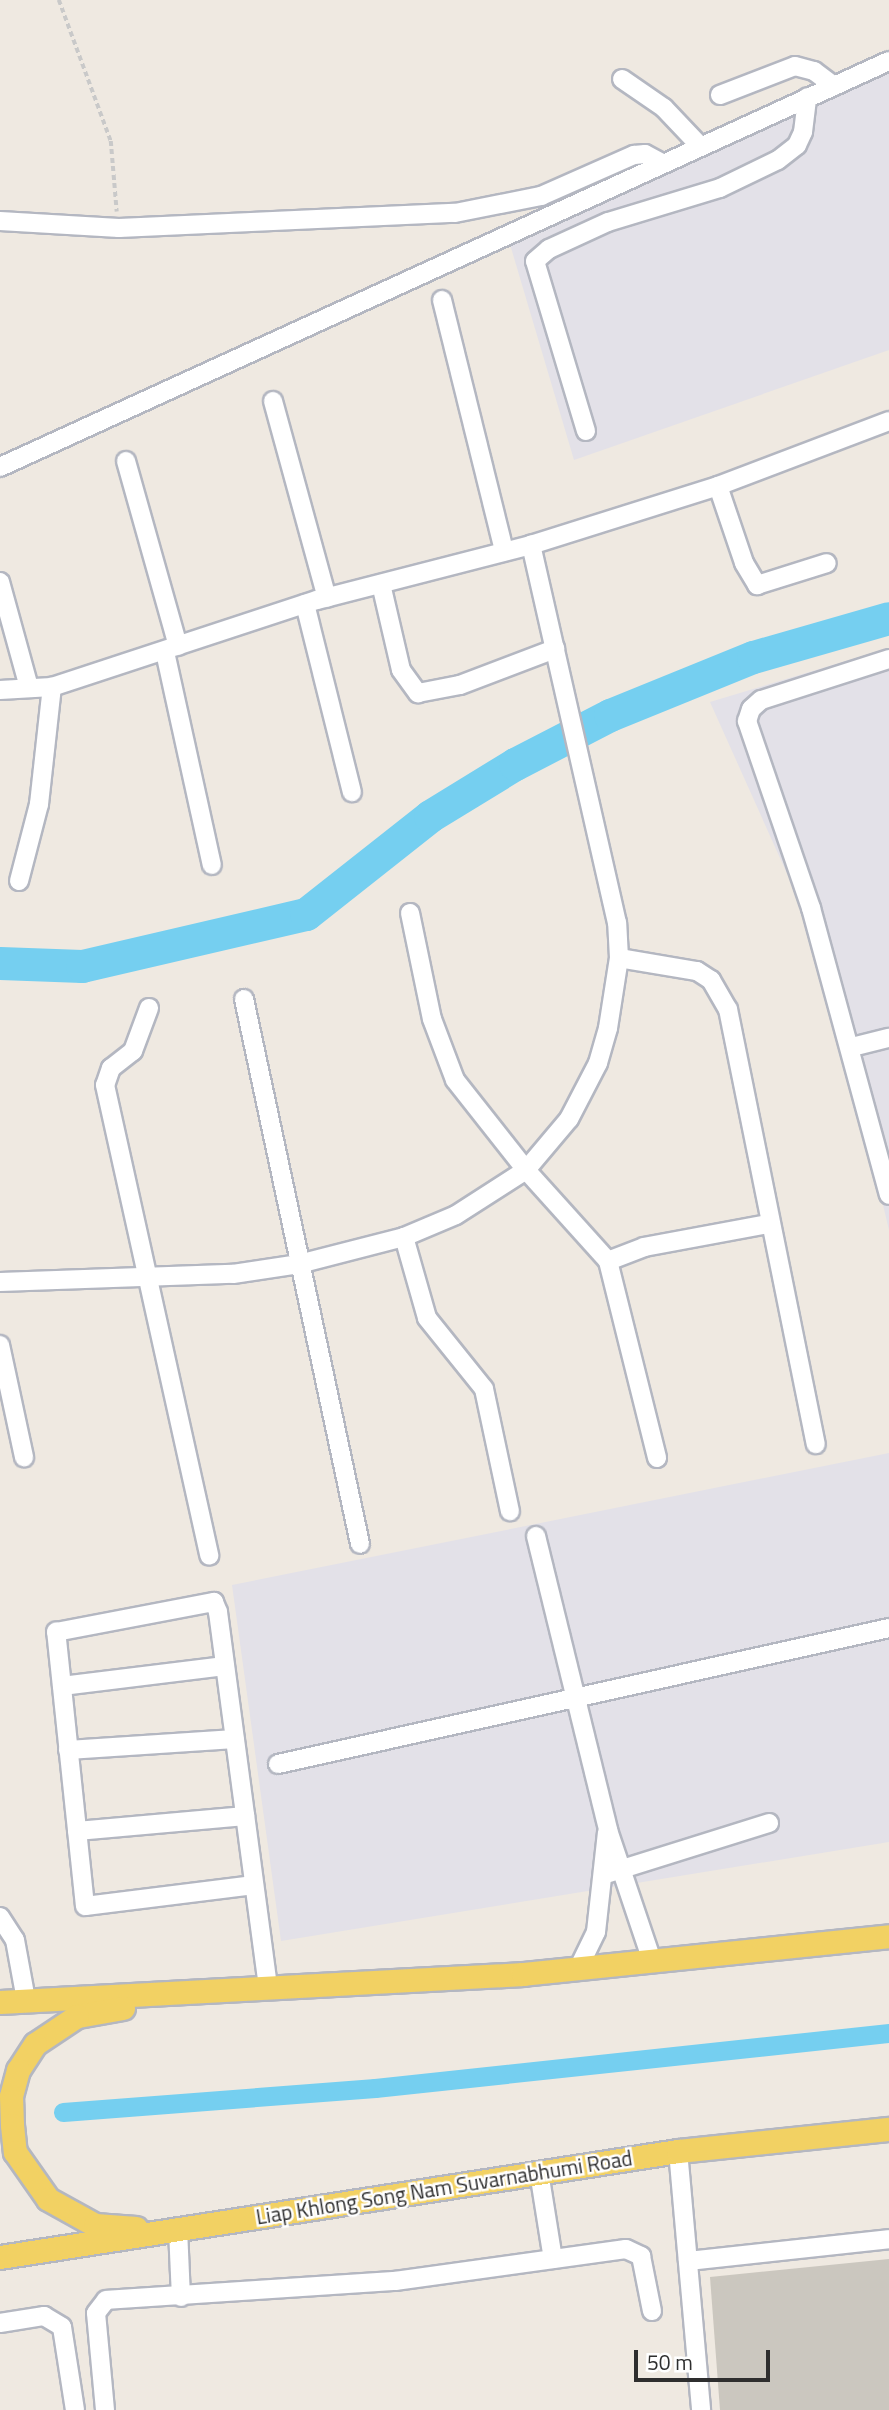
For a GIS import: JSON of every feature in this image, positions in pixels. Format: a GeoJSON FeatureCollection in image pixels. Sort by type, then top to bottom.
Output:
{"type":"FeatureCollection","features":[{"type":"Feature","properties":{"kind":"main road"},"geometry":{"type":"LineString","coordinates":[[0,2002],[268,1989],[578,1969],[889,1936]]}},
{"type":"Feature","properties":{"kind":"main road"},"geometry":{"type":"LineString","coordinates":[[174,2230],[95,2225],[48,2199],[15,2152],[11,2096],[18,2070],[35,2044],[77,2016],[229,1991]]}},
{"type":"Feature","properties":{"kind":"main road","name":"Liap Khlong Song Nam Suvarnabhumi Road"},"geometry":{"type":"LineString","coordinates":[[0,2257],[678,2151],[889,2129]]}},
{"type":"Feature","properties":{"kind":"street"},"geometry":{"type":"LineString","coordinates":[[0,467],[889,61]]}},
{"type":"Feature","properties":{"kind":"street"},"geometry":{"type":"LineString","coordinates":[[720,95],[795,66],[814,71],[834,86]]}},
{"type":"Feature","properties":{"kind":"street"},"geometry":{"type":"LineString","coordinates":[[622,79],[664,108],[700,146]]}},
{"type":"Feature","properties":{"kind":"street"},"geometry":{"type":"LineString","coordinates":[[586,431],[534,261],[549,249],[608,222],[720,188],[778,160],[797,145],[803,132],[807,97]]}},
{"type":"Feature","properties":{"kind":"street"},"geometry":{"type":"LineString","coordinates":[[0,221],[119,228],[455,213],[541,196],[634,155],[645,153],[662,163]]}},
{"type":"Feature","properties":{"kind":"street"},"geometry":{"type":"LineString","coordinates":[[442,300],[505,551]]}},
{"type":"Feature","properties":{"kind":"street"},"geometry":{"type":"LineString","coordinates":[[273,401],[327,598]]}},
{"type":"Feature","properties":{"kind":"street"},"geometry":{"type":"LineString","coordinates":[[0,690],[52,687],[305,604],[531,545],[718,486],[889,421]]}},
{"type":"Feature","properties":{"kind":"street"},"geometry":{"type":"LineString","coordinates":[[126,461],[172,649],[212,865]]}},
{"type":"Feature","properties":{"kind":"street"},"geometry":{"type":"LineString","coordinates":[[718,486],[744,563],[757,585],[827,563]]}},
{"type":"Feature","properties":{"kind":"street"},"geometry":{"type":"LineString","coordinates":[[0,1282],[233,1274],[299,1264],[404,1237],[456,1215],[526,1170],[569,1119],[598,1063],[619,958],[617,923],[531,545]]}},
{"type":"Feature","properties":{"kind":"street"},"geometry":{"type":"LineString","coordinates":[[0,582],[29,687]]}},
{"type":"Feature","properties":{"kind":"street"},"geometry":{"type":"LineString","coordinates":[[381,583],[401,670],[418,693],[460,685],[555,649]]}},
{"type":"Feature","properties":{"kind":"street"},"geometry":{"type":"LineString","coordinates":[[305,604],[352,792]]}},
{"type":"Feature","properties":{"kind":"street"},"geometry":{"type":"LineString","coordinates":[[889,659],[761,700],[751,709],[747,721],[811,908],[852,1047],[889,1195]]}},
{"type":"Feature","properties":{"kind":"street"},"geometry":{"type":"LineString","coordinates":[[19,881],[39,804],[52,687]]}},
{"type":"Feature","properties":{"kind":"street"},"geometry":{"type":"LineString","coordinates":[[410,913],[440,1048],[456,1080],[526,1170],[608,1261],[657,1458]]}},
{"type":"Feature","properties":{"kind":"street"},"geometry":{"type":"LineString","coordinates":[[619,958],[697,971],[721,993],[728,1009],[768,1224],[816,1444]]}},
{"type":"Feature","properties":{"kind":"street"},"geometry":{"type":"LineString","coordinates":[[244,999],[360,1544]]}},
{"type":"Feature","properties":{"kind":"street"},"geometry":{"type":"LineString","coordinates":[[149,1008],[132,1051],[111,1069],[105,1085],[209,1556]]}},
{"type":"Feature","properties":{"kind":"street"},"geometry":{"type":"LineString","coordinates":[[852,1047],[889,1038]]}},
{"type":"Feature","properties":{"kind":"street"},"geometry":{"type":"LineString","coordinates":[[608,1261],[644,1247],[768,1224]]}},
{"type":"Feature","properties":{"kind":"street"},"geometry":{"type":"LineString","coordinates":[[404,1237],[428,1318],[484,1389],[510,1510]]}},
{"type":"Feature","properties":{"kind":"street"},"geometry":{"type":"LineString","coordinates":[[0,1345],[24,1457]]}},
{"type":"Feature","properties":{"kind":"street"},"geometry":{"type":"LineString","coordinates":[[536,1536],[608,1830],[624,1866],[652,1961]]}},
{"type":"Feature","properties":{"kind":"street"},"geometry":{"type":"LineString","coordinates":[[254,1885],[85,1906],[56,1632],[214,1602],[225,1667],[268,1989]]}},
{"type":"Feature","properties":{"kind":"street"},"geometry":{"type":"LineString","coordinates":[[278,1764],[889,1628]]}},
{"type":"Feature","properties":{"kind":"street"},"geometry":{"type":"LineString","coordinates":[[62,1686],[225,1667]]}},
{"type":"Feature","properties":{"kind":"street"},"geometry":{"type":"LineString","coordinates":[[68,1750],[235,1739]]}},
{"type":"Feature","properties":{"kind":"street"},"geometry":{"type":"LineString","coordinates":[[77,1831],[245,1816]]}},
{"type":"Feature","properties":{"kind":"street"},"geometry":{"type":"LineString","coordinates":[[603,1875],[624,1866],[769,1822]]}},
{"type":"Feature","properties":{"kind":"street"},"geometry":{"type":"LineString","coordinates":[[578,1969],[596,1932],[608,1830]]}},
{"type":"Feature","properties":{"kind":"street"},"geometry":{"type":"LineString","coordinates":[[0,1917],[15,1940],[26,2000]]}},
{"type":"Feature","properties":{"kind":"street"},"geometry":{"type":"LineString","coordinates":[[678,2151],[701,2410]]}},
{"type":"Feature","properties":{"kind":"street"},"geometry":{"type":"LineString","coordinates":[[539,2172],[553,2259]]}},
{"type":"Feature","properties":{"kind":"street"},"geometry":{"type":"LineString","coordinates":[[174,2230],[181,2297]]}},
{"type":"Feature","properties":{"kind":"street"},"geometry":{"type":"LineString","coordinates":[[688,2261],[889,2239]]}},
{"type":"Feature","properties":{"kind":"street"},"geometry":{"type":"LineString","coordinates":[[105,2410],[96,2333],[99,2306],[106,2300],[395,2281],[634,2249],[641,2256],[652,2311]]}},
{"type":"Feature","properties":{"kind":"street"},"geometry":{"type":"LineString","coordinates":[[0,2323],[44,2316],[62,2327],[75,2410]]}},
{"type":"Feature","properties":{"kind":"path"},"geometry":{"type":"LineString","coordinates":[[59,0],[111,141],[119,228]]}},
{"type":"Feature","properties":{"kind":"shaded area"},"geometry":{"type":"Polygon","coordinates":[[[889,64],[889,350],[574,460],[509,241],[889,64]]]}},
{"type":"Feature","properties":{"kind":"shaded area"},"geometry":{"type":"Polygon","coordinates":[[[889,648],[889,1230],[854,1084],[793,887],[710,702],[889,648]]]}},
{"type":"Feature","properties":{"kind":"shaded area"},"geometry":{"type":"Polygon","coordinates":[[[889,1453],[889,1842],[281,1941],[232,1585],[889,1453]]]}},
{"type":"Feature","properties":{"kind":"building"},"geometry":{"type":"Polygon","coordinates":[[[889,2259],[889,2410],[720,2410],[710,2277],[889,2259]]]}},
{"type":"Feature","properties":{"kind":"waterway"},"geometry":{"type":"LineString","coordinates":[[0,963],[82,966],[306,914],[430,816],[515,764],[610,715],[753,657],[889,618]]}},
{"type":"Feature","properties":{"kind":"waterway"},"geometry":{"type":"LineString","coordinates":[[63,2112],[375,2088],[889,2033]]}}]}
